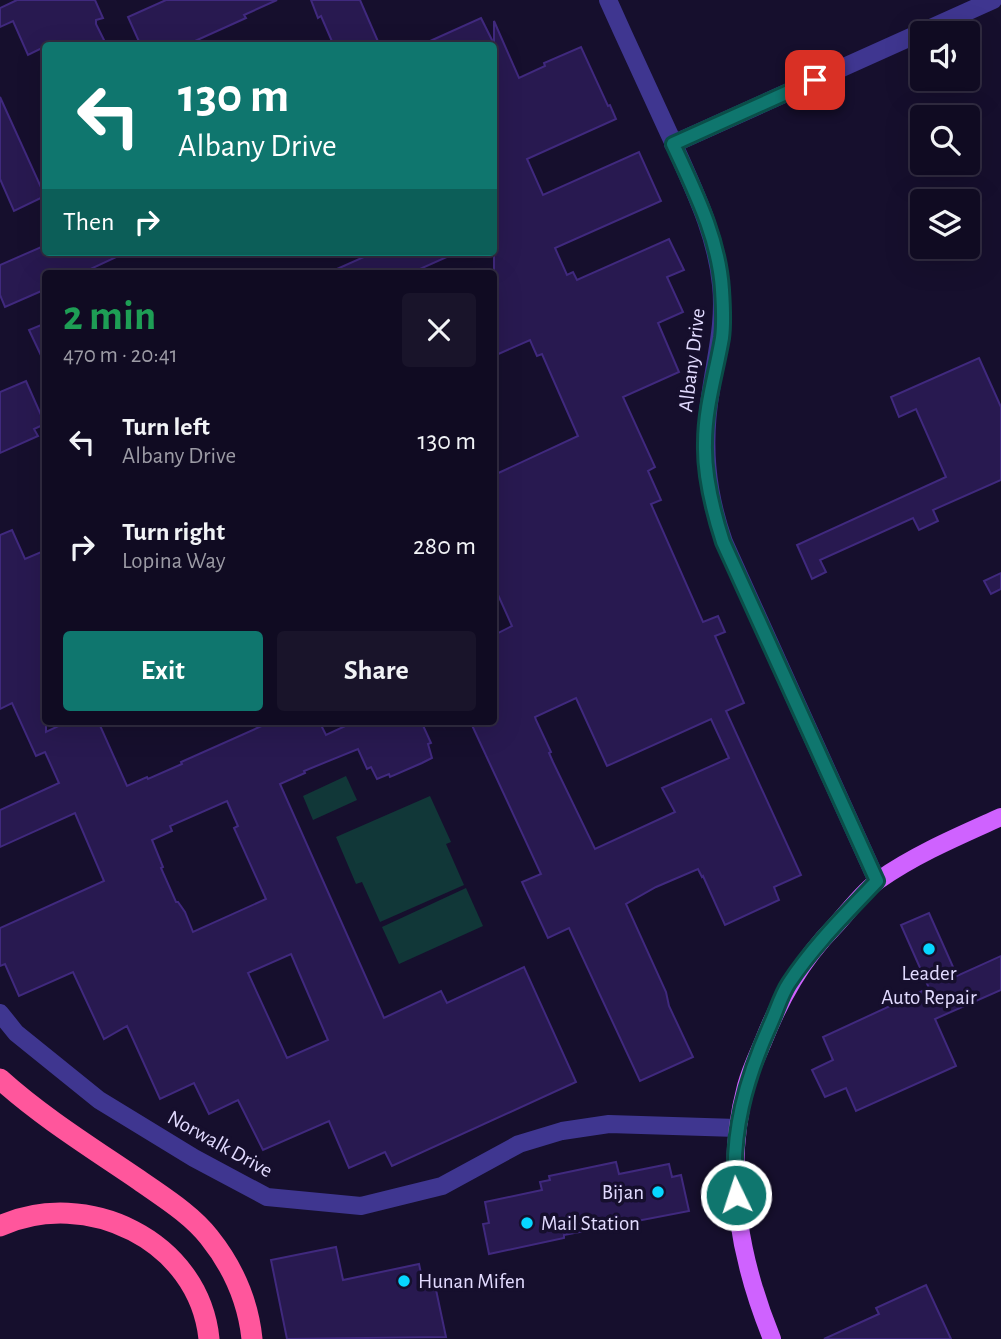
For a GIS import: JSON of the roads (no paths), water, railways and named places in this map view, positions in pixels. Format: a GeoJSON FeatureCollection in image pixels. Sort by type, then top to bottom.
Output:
{"type":"FeatureCollection","features":[{"type":"Feature","properties":{"kind":"highway"},"geometry":{"type":"LineString","coordinates":[[0,1079],[38,1111],[166,1199],[208,1235],[226,1259],[240,1286],[252,1339]]}},
{"type":"Feature","properties":{"kind":"highway"},"geometry":{"type":"LineString","coordinates":[[0,1226],[24,1217],[70,1212],[116,1222],[137,1232],[158,1246],[176,1264],[191,1285],[202,1308],[209,1339]]}},
{"type":"Feature","properties":{"kind":"main road"},"geometry":{"type":"LineString","coordinates":[[772,1339],[751,1283],[742,1249],[733,1168],[737,1128],[746,1084],[788,985],[819,942],[877,881],[932,849],[1001,817]]}},
{"type":"Feature","properties":{"kind":"street","name":"Albany Drive"},"geometry":{"type":"LineString","coordinates":[[608,0],[704,212],[717,253],[722,288],[722,335],[710,390],[705,442],[713,512],[723,542],[877,881]]}},
{"type":"Feature","properties":{"kind":"street"},"geometry":{"type":"LineString","coordinates":[[673,144],[993,0]]}},
{"type":"Feature","properties":{"kind":"street","name":"Norwalk Drive"},"geometry":{"type":"LineString","coordinates":[[0,1013],[16,1033],[99,1100],[194,1158],[267,1197],[361,1206],[442,1186],[519,1144],[562,1131],[609,1124],[737,1128]]}},
{"type":"Feature","properties":{"kind":"place","name":"Leader Auto Repair"},"geometry":{"type":"Point","coordinates":[929,949]}},
{"type":"Feature","properties":{"kind":"place","name":"Bijan"},"geometry":{"type":"Point","coordinates":[658,1192]}},
{"type":"Feature","properties":{"kind":"place","name":"Mail Station"},"geometry":{"type":"Point","coordinates":[527,1223]}},
{"type":"Feature","properties":{"kind":"place","name":"Hunan Mifen"},"geometry":{"type":"Point","coordinates":[404,1281]}}]}
